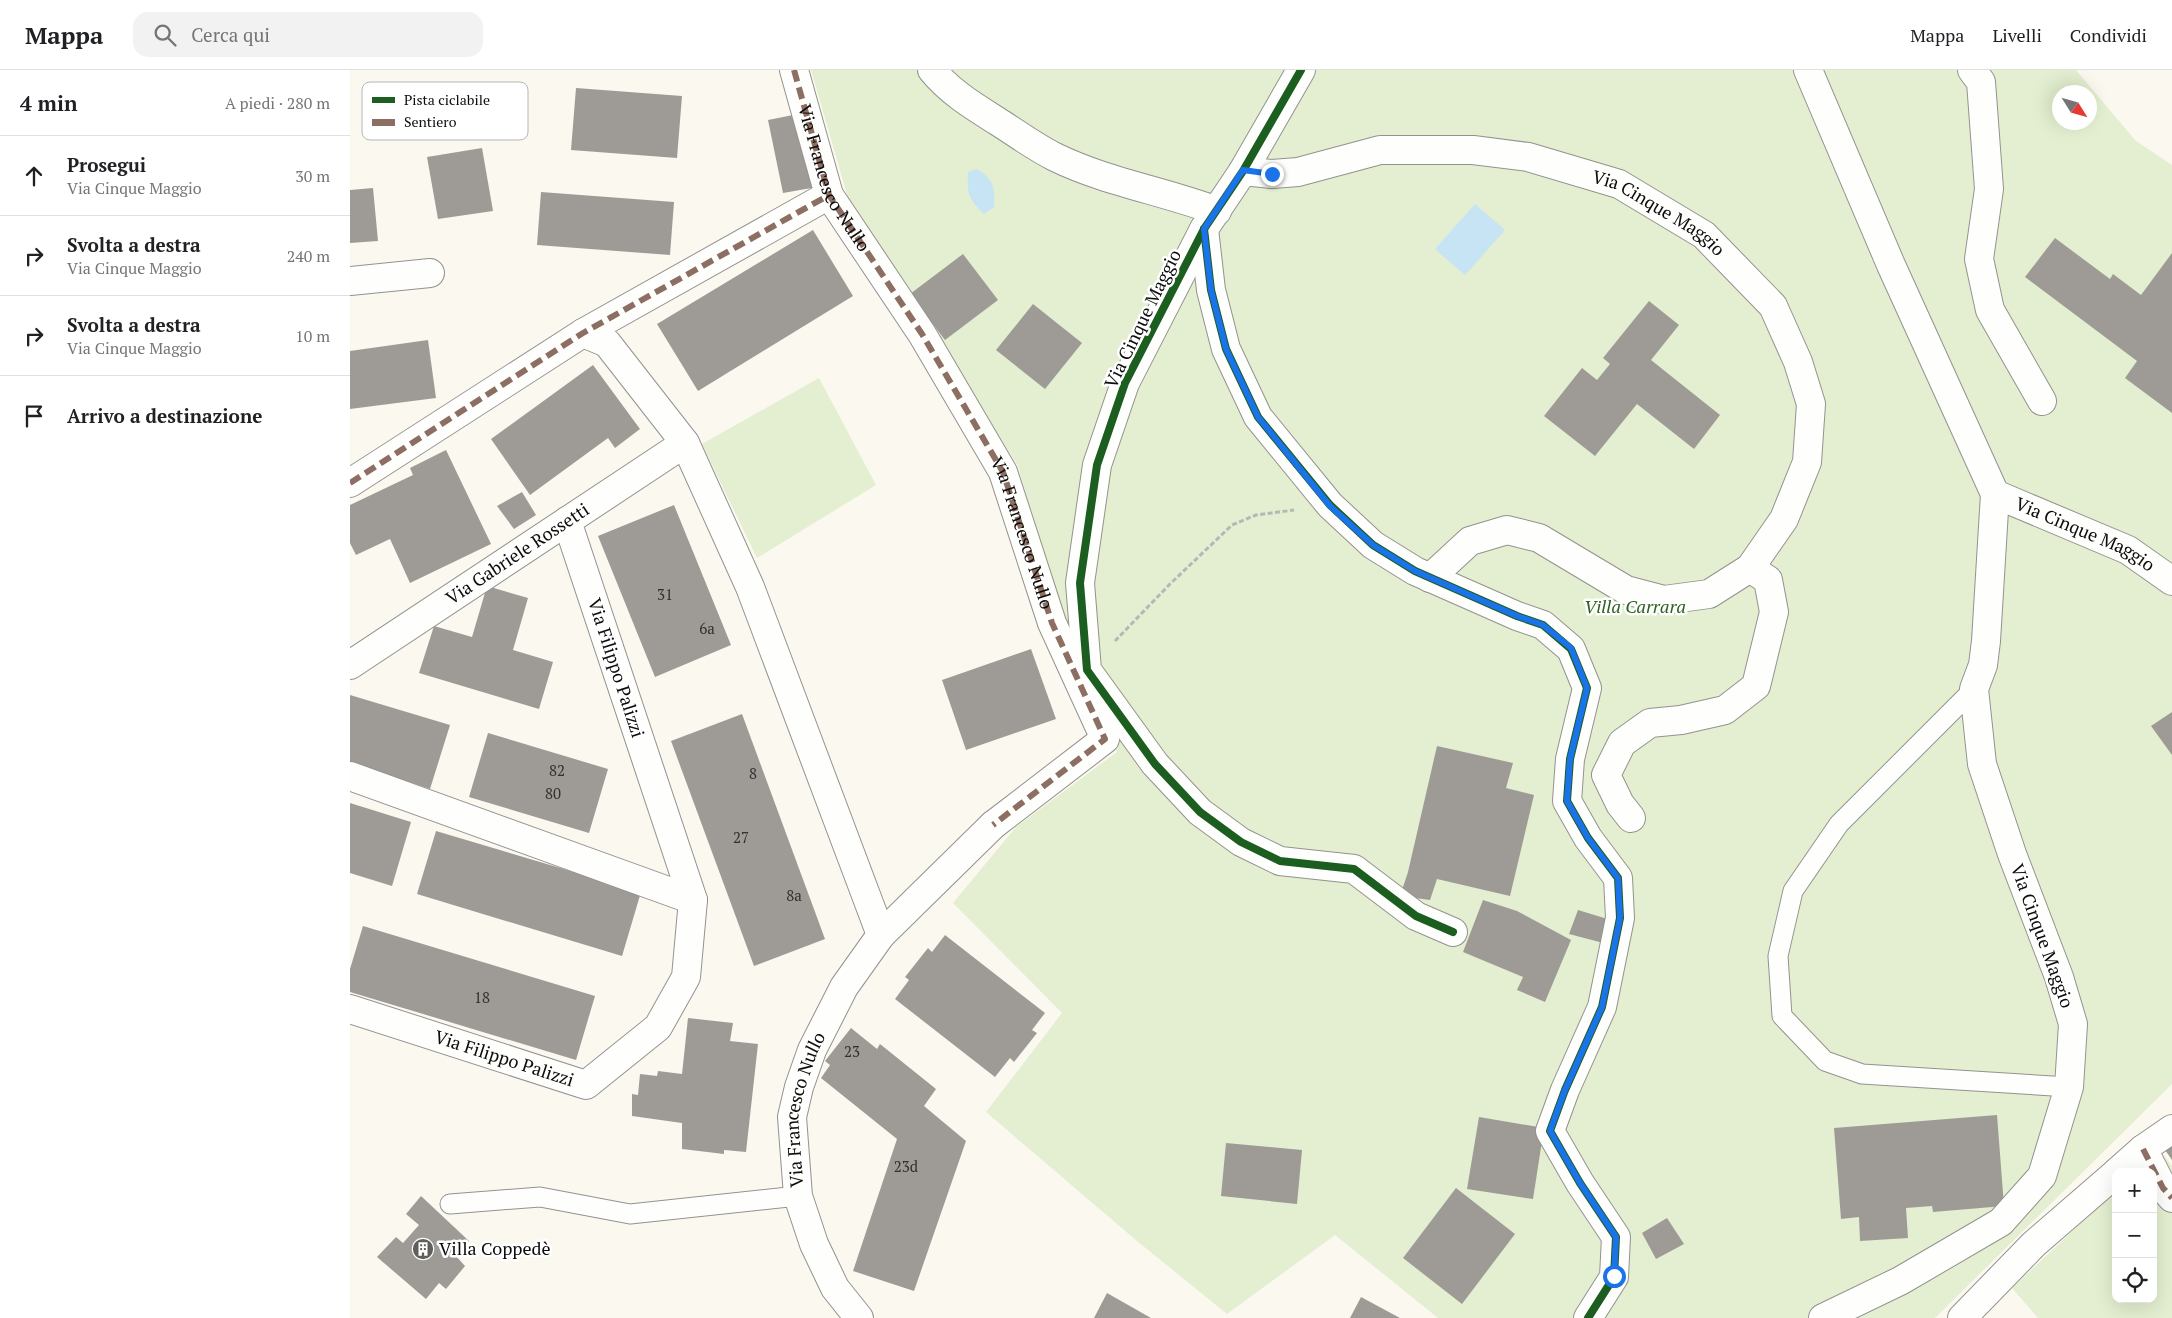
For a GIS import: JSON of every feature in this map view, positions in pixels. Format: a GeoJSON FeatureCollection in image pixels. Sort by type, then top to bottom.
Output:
{"type":"FeatureCollection","features":[{"type":"Feature","properties":{"kind":"street","name":"Via Francesco Nullo"},"geometry":{"type":"LineString","coordinates":[[794,70],[829,195],[922,334],[1003,472],[1052,624],[1105,739],[993,825],[881,935],[844,987],[812,1050],[799,1087],[792,1117],[798,1196],[814,1244],[835,1288],[859,1318]]}},
{"type":"Feature","properties":{"kind":"street"},"geometry":{"type":"LineString","coordinates":[[932,70],[962,100],[1055,157],[1132,186],[1194,202],[1211,220]]}},
{"type":"Feature","properties":{"kind":"street","name":"Via Cinque Maggio"},"geometry":{"type":"LineString","coordinates":[[1087,670],[1080,583],[1097,465],[1125,383],[1211,220],[1243,170],[1301,70]]}},
{"type":"Feature","properties":{"kind":"street","name":"Via Cinque Maggio"},"geometry":{"type":"LineString","coordinates":[[1808,70],[1891,265],[1995,494],[1986,641],[1982,666],[1974,689],[1982,764],[2012,854],[2059,977],[2073,1024],[2070,1087],[2042,1176],[2001,1222],[1900,1281],[1823,1318]]}},
{"type":"Feature","properties":{"kind":"street"},"geometry":{"type":"LineString","coordinates":[[1972,70],[1980,82],[1989,189],[1979,258],[1990,310],[2042,401]]}},
{"type":"Feature","properties":{"kind":"street","name":"Via Cinque Maggio"},"geometry":{"type":"LineString","coordinates":[[1243,170],[1272,174],[1298,172],[1380,150],[1473,150],[1528,157],[1619,184],[1704,236],[1773,306],[1798,362],[1811,404],[1807,462],[1784,519],[1750,568],[1709,594],[1664,600],[1626,590],[1539,538],[1507,530],[1470,541],[1430,578]]}},
{"type":"Feature","properties":{"kind":"street"},"geometry":{"type":"LineString","coordinates":[[350,483],[583,333],[829,195]]}},
{"type":"Feature","properties":{"kind":"street","name":"Via Cinque Maggio"},"geometry":{"type":"LineString","coordinates":[[1211,220],[1211,290],[1226,349],[1258,417],[1330,506],[1373,545],[1430,578],[1543,625],[1571,648],[1587,688],[1570,759],[1567,801],[1588,838],[1618,878],[1620,918],[1602,1007],[1565,1090],[1550,1131],[1580,1183],[1616,1237],[1614,1276],[1588,1318]]}},
{"type":"Feature","properties":{"kind":"street"},"geometry":{"type":"LineString","coordinates":[[350,281],[430,273]]}},
{"type":"Feature","properties":{"kind":"street"},"geometry":{"type":"LineString","coordinates":[[583,333],[607,343],[685,443],[750,587],[881,935]]}},
{"type":"Feature","properties":{"kind":"street","name":"Via Gabriele Rossetti"},"geometry":{"type":"LineString","coordinates":[[350,664],[685,443]]}},
{"type":"Feature","properties":{"kind":"street","name":"Via Cinque Maggio"},"geometry":{"type":"LineString","coordinates":[[1995,494],[2128,550],[2172,582]]}},
{"type":"Feature","properties":{"kind":"street","name":"Via Filippo Palizzi"},"geometry":{"type":"LineString","coordinates":[[350,1009],[586,1085],[658,1027],[686,977],[693,900],[567,521]]}},
{"type":"Feature","properties":{"kind":"street"},"geometry":{"type":"LineString","coordinates":[[1631,818],[1620,804],[1606,775],[1622,743],[1650,723],[1681,720],[1725,710],[1756,686],[1774,612],[1768,580],[1750,568]]}},
{"type":"Feature","properties":{"kind":"street"},"geometry":{"type":"LineString","coordinates":[[1087,670],[1154,764],[1200,812],[1241,842],[1280,861],[1354,868],[1416,916],[1453,932]]}},
{"type":"Feature","properties":{"kind":"street"},"geometry":{"type":"LineString","coordinates":[[350,776],[693,900]]}},
{"type":"Feature","properties":{"kind":"street"},"geometry":{"type":"LineString","coordinates":[[2120,1168],[2143,1148],[2172,1129]]}},
{"type":"Feature","properties":{"kind":"street"},"geometry":{"type":"LineString","coordinates":[[2143,1148],[2163,1188],[2172,1198]]}},
{"type":"Feature","properties":{"kind":"street"},"geometry":{"type":"LineString","coordinates":[[1962,1318],[2034,1244],[2112,1176]]}},
{"type":"Feature","properties":{"kind":"lane"},"geometry":{"type":"LineString","coordinates":[[1974,689],[1839,824],[1793,891],[1778,956],[1782,1016],[1825,1061],[1862,1074],[2070,1087]]}},
{"type":"Feature","properties":{"kind":"lane"},"geometry":{"type":"LineString","coordinates":[[450,1204],[540,1197],[630,1214],[798,1196]]}},
{"type":"Feature","properties":{"kind":"path"},"geometry":{"type":"LineString","coordinates":[[1087,670],[1170,584],[1232,525],[1256,515],[1330,506]]}},
{"type":"Feature","properties":{"kind":"green space","name":"Villa Carrara"},"geometry":{"type":"Polygon","coordinates":[[[811,70],[2076,70],[2089,85],[2052,85],[2052,130],[2097,130],[2097,95],[2136,141],[2172,165],[2172,1084],[1935,1318],[1438,1318],[1335,1235],[1227,1314],[1137,1241],[986,1112],[1062,1013],[953,903],[1016,827],[1117,752],[1066,637],[1018,466],[848,198],[811,70]]]}},
{"type":"Feature","properties":{"kind":"green space"},"geometry":{"type":"Polygon","coordinates":[[[819,378],[876,485],[757,558],[702,444],[819,378]]]}},
{"type":"Feature","properties":{"kind":"green space"},"geometry":{"type":"Polygon","coordinates":[[[2159,1149],[2172,1166],[2172,1318],[2038,1318],[2012,1288],[2112,1194],[2112,1303],[2157,1303],[2157,1168],[2139,1168],[2159,1149]]]}},
{"type":"Feature","properties":{"kind":"water"},"geometry":{"type":"Polygon","coordinates":[[[977,169],[987,177],[994,190],[994,207],[984,214],[972,200],[968,191],[968,172],[977,169]]]}},
{"type":"Feature","properties":{"kind":"water"},"geometry":{"type":"Polygon","coordinates":[[[1475,204],[1505,230],[1465,275],[1435,249],[1475,204]]]}},
{"type":"Feature","properties":{"kind":"building"},"geometry":{"type":"Polygon","coordinates":[[[576,88],[682,96],[677,158],[571,150],[576,88]]]}},
{"type":"Feature","properties":{"kind":"building"},"geometry":{"type":"Polygon","coordinates":[[[803,113],[817,187],[783,193],[768,120],[803,113]]]}},
{"type":"Feature","properties":{"kind":"building"},"geometry":{"type":"Polygon","coordinates":[[[482,148],[493,211],[438,219],[427,157],[482,148]]]}},
{"type":"Feature","properties":{"kind":"building"},"geometry":{"type":"Polygon","coordinates":[[[373,188],[378,241],[350,243],[350,190],[373,188]]]}},
{"type":"Feature","properties":{"kind":"building"},"geometry":{"type":"Polygon","coordinates":[[[541,192],[674,202],[670,255],[537,245],[541,192]]]}},
{"type":"Feature","properties":{"kind":"building"},"geometry":{"type":"Polygon","coordinates":[[[813,230],[853,296],[698,391],[657,324],[813,230]]]}},
{"type":"Feature","properties":{"kind":"building"},"geometry":{"type":"Polygon","coordinates":[[[2055,238],[2110,279],[2113,274],[2141,295],[2172,253],[2172,413],[2125,378],[2137,361],[2025,277],[2055,238]]]}},
{"type":"Feature","properties":{"kind":"building"},"geometry":{"type":"Polygon","coordinates":[[[963,254],[998,300],[945,340],[910,294],[963,254]]]}},
{"type":"Feature","properties":{"kind":"building"},"geometry":{"type":"Polygon","coordinates":[[[1649,301],[1679,325],[1651,360],[1720,415],[1694,449],[1637,404],[1595,456],[1544,416],[1582,368],[1597,380],[1610,364],[1603,358],[1649,301]]]}},
{"type":"Feature","properties":{"kind":"building"},"geometry":{"type":"Polygon","coordinates":[[[1033,304],[1082,343],[1045,389],[996,350],[1033,304]]]}},
{"type":"Feature","properties":{"kind":"building"},"geometry":{"type":"Polygon","coordinates":[[[428,340],[436,398],[350,409],[350,351],[428,340]]]}},
{"type":"Feature","properties":{"kind":"building"},"geometry":{"type":"Polygon","coordinates":[[[593,365],[640,429],[615,448],[608,438],[530,495],[491,439],[593,365]]]}},
{"type":"Feature","properties":{"kind":"building"},"geometry":{"type":"Polygon","coordinates":[[[446,450],[491,544],[410,583],[390,539],[356,555],[350,543],[350,505],[413,475],[410,468],[446,450]]]}},
{"type":"Feature","properties":{"kind":"building"},"geometry":{"type":"Polygon","coordinates":[[[522,492],[536,515],[514,529],[497,506],[522,492]]]}},
{"type":"Feature","properties":{"kind":"building"},"geometry":{"type":"Polygon","coordinates":[[[674,505],[731,645],[655,677],[598,536],[674,505]]]}},
{"type":"Feature","properties":{"kind":"building"},"geometry":{"type":"Polygon","coordinates":[[[487,586],[528,598],[513,650],[553,662],[539,709],[419,673],[434,626],[472,637],[487,586]]]}},
{"type":"Feature","properties":{"kind":"building"},"geometry":{"type":"Polygon","coordinates":[[[1031,649],[1056,719],[966,750],[942,680],[1031,649]]]}},
{"type":"Feature","properties":{"kind":"building"},"geometry":{"type":"Polygon","coordinates":[[[350,695],[450,725],[430,789],[350,762],[350,695]]]}},
{"type":"Feature","properties":{"kind":"building"},"geometry":{"type":"Polygon","coordinates":[[[2172,712],[2172,755],[2151,726],[2172,712]]]}},
{"type":"Feature","properties":{"kind":"building"},"geometry":{"type":"Polygon","coordinates":[[[742,714],[825,939],[754,966],[671,741],[742,714]]]}},
{"type":"Feature","properties":{"kind":"building"},"geometry":{"type":"Polygon","coordinates":[[[488,733],[608,769],[589,833],[469,797],[488,733]]]}},
{"type":"Feature","properties":{"kind":"building"},"geometry":{"type":"Polygon","coordinates":[[[1437,746],[1513,763],[1506,788],[1534,795],[1510,896],[1437,879],[1430,900],[1400,896],[1408,872],[1437,746]]]}},
{"type":"Feature","properties":{"kind":"building"},"geometry":{"type":"Polygon","coordinates":[[[350,803],[411,822],[392,886],[350,873],[350,803]]]}},
{"type":"Feature","properties":{"kind":"building"},"geometry":{"type":"Polygon","coordinates":[[[436,831],[641,892],[622,956],[417,894],[436,831]]]}},
{"type":"Feature","properties":{"kind":"building"},"geometry":{"type":"Polygon","coordinates":[[[1483,900],[1517,911],[1571,940],[1545,1002],[1517,990],[1523,977],[1463,952],[1483,900]]]}},
{"type":"Feature","properties":{"kind":"building"},"geometry":{"type":"Polygon","coordinates":[[[1578,910],[1614,921],[1607,944],[1569,934],[1578,910]]]}},
{"type":"Feature","properties":{"kind":"building"},"geometry":{"type":"Polygon","coordinates":[[[363,926],[595,996],[576,1060],[350,992],[350,969],[363,926]]]}},
{"type":"Feature","properties":{"kind":"building"},"geometry":{"type":"Polygon","coordinates":[[[945,935],[1045,1013],[1032,1030],[1037,1033],[1014,1062],[1010,1058],[995,1077],[895,999],[909,980],[905,977],[928,948],[932,952],[945,935]]]}},
{"type":"Feature","properties":{"kind":"building"},"geometry":{"type":"Polygon","coordinates":[[[688,1018],[733,1023],[730,1041],[758,1044],[746,1152],[724,1150],[724,1154],[682,1149],[682,1123],[632,1116],[632,1094],[638,1095],[640,1074],[657,1076],[658,1071],[682,1074],[688,1018]]]}},
{"type":"Feature","properties":{"kind":"building"},"geometry":{"type":"Polygon","coordinates":[[[851,1028],[877,1049],[880,1044],[936,1089],[924,1106],[966,1141],[914,1291],[853,1271],[897,1139],[821,1078],[830,1065],[825,1061],[851,1028]]]}},
{"type":"Feature","properties":{"kind":"building"},"geometry":{"type":"Polygon","coordinates":[[[1997,1115],[2004,1206],[1933,1212],[1932,1206],[1906,1208],[1908,1238],[1860,1241],[1859,1217],[1841,1219],[1834,1128],[1997,1115]]]}},
{"type":"Feature","properties":{"kind":"building"},"geometry":{"type":"Polygon","coordinates":[[[1479,1117],[1544,1128],[1533,1199],[1467,1189],[1479,1117]]]}},
{"type":"Feature","properties":{"kind":"building"},"geometry":{"type":"Polygon","coordinates":[[[2172,1137],[2172,1160],[2161,1144],[2172,1137]]]}},
{"type":"Feature","properties":{"kind":"building"},"geometry":{"type":"Polygon","coordinates":[[[1226,1143],[1302,1150],[1297,1204],[1221,1196],[1226,1143]]]}},
{"type":"Feature","properties":{"kind":"building"},"geometry":{"type":"Polygon","coordinates":[[[1456,1188],[1515,1234],[1462,1304],[1403,1258],[1456,1188]]]}},
{"type":"Feature","properties":{"kind":"building","name":"Villa Coppedè"},"geometry":{"type":"Polygon","coordinates":[[[421,1196],[469,1241],[455,1255],[465,1266],[446,1289],[439,1283],[426,1299],[377,1257],[396,1237],[403,1243],[419,1225],[406,1214],[421,1196]]]}},
{"type":"Feature","properties":{"kind":"building"},"geometry":{"type":"Polygon","coordinates":[[[1667,1218],[1684,1244],[1656,1259],[1642,1233],[1667,1218]]]}},
{"type":"Feature","properties":{"kind":"building"},"geometry":{"type":"Polygon","coordinates":[[[1107,1293],[1151,1318],[1094,1318],[1107,1293]]]}},
{"type":"Feature","properties":{"kind":"building"},"geometry":{"type":"Polygon","coordinates":[[[1361,1297],[1400,1318],[1350,1318],[1361,1297]]]}},
{"type":"Feature","properties":{"kind":"marked path"},"geometry":{"type":"LineString","coordinates":[[794,70],[829,195],[922,334],[1003,472],[1052,623],[1105,739],[993,825]]}},
{"type":"Feature","properties":{"kind":"marked path"},"geometry":{"type":"LineString","coordinates":[[350,483],[583,333],[829,195]]}},
{"type":"Feature","properties":{"kind":"marked path"},"geometry":{"type":"LineString","coordinates":[[2143,1149],[2163,1188],[2172,1198]]}},
{"type":"Feature","properties":{"kind":"cycle path"},"geometry":{"type":"LineString","coordinates":[[1301,70],[1243,171],[1204,229],[1125,383],[1097,465],[1080,583],[1087,670],[1155,764],[1200,812],[1241,842],[1280,861],[1354,869],[1416,916],[1453,932]]}},
{"type":"Feature","properties":{"kind":"cycle path"},"geometry":{"type":"LineString","coordinates":[[1204,229],[1211,290],[1226,349],[1258,417],[1330,505],[1373,545],[1415,571],[1517,616],[1543,625],[1571,649],[1587,688],[1570,759],[1567,801],[1588,838],[1618,878],[1620,918],[1602,1007],[1565,1090],[1550,1131],[1580,1183],[1616,1237],[1614,1277],[1588,1318]]}},
{"type":"Feature","properties":{"kind":"place","name":"Villa Coppedè"},"geometry":{"type":"Point","coordinates":[423,1249]}},
{"type":"Feature","properties":{"kind":"route"},"geometry":{"type":"LineString","coordinates":[[1272,174],[1243,170],[1204,229],[1211,290],[1226,349],[1258,417],[1330,506],[1373,545],[1415,571],[1517,616],[1543,625],[1571,648],[1587,688],[1570,759],[1567,801],[1588,838],[1618,878],[1620,918],[1602,1007],[1565,1090],[1550,1131],[1580,1183],[1616,1237],[1614,1276]]}}]}
